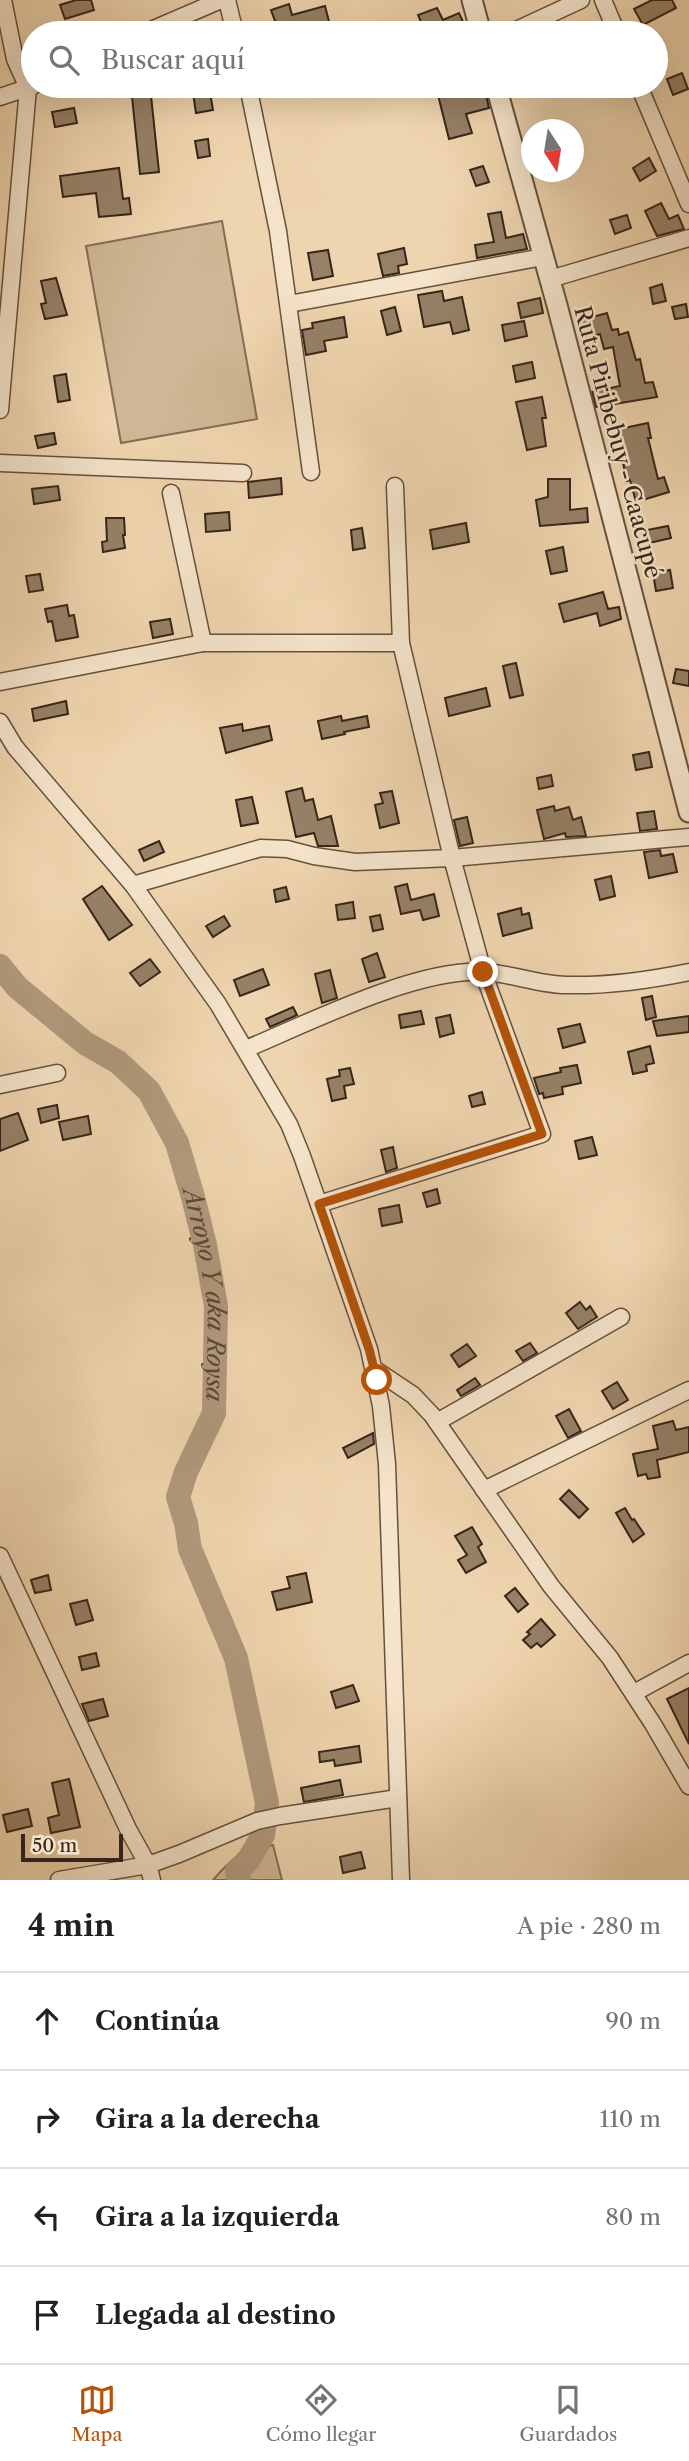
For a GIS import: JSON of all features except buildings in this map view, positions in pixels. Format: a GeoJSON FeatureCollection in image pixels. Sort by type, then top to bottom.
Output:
{"type":"FeatureCollection","features":[{"type":"Feature","properties":{"kind":"street"},"geometry":{"type":"LineString","coordinates":[[3,0],[15,59],[21,70]]}},
{"type":"Feature","properties":{"kind":"street"},"geometry":{"type":"LineString","coordinates":[[172,21],[221,0]]}},
{"type":"Feature","properties":{"kind":"street"},"geometry":{"type":"LineString","coordinates":[[227,0],[232,21]]}},
{"type":"Feature","properties":{"kind":"street"},"geometry":{"type":"LineString","coordinates":[[472,0],[478,21]]}},
{"type":"Feature","properties":{"kind":"street"},"geometry":{"type":"LineString","coordinates":[[536,21],[581,0]]}},
{"type":"Feature","properties":{"kind":"street"},"geometry":{"type":"LineString","coordinates":[[603,0],[612,21]]}},
{"type":"Feature","properties":{"kind":"street"},"geometry":{"type":"LineString","coordinates":[[0,97],[21,90]]}},
{"type":"Feature","properties":{"kind":"street"},"geometry":{"type":"LineString","coordinates":[[0,410],[30,98]]}},
{"type":"Feature","properties":{"kind":"street"},"geometry":{"type":"LineString","coordinates":[[251,98],[276,218],[310,472]]}},
{"type":"Feature","properties":{"kind":"street","name":"Ruta Piribebuy - Caacupé"},"geometry":{"type":"LineString","coordinates":[[499,98],[683,764],[689,812]]}},
{"type":"Feature","properties":{"kind":"street"},"geometry":{"type":"LineString","coordinates":[[644,98],[689,204]]}},
{"type":"Feature","properties":{"kind":"street"},"geometry":{"type":"LineString","coordinates":[[550,279],[689,238]]}},
{"type":"Feature","properties":{"kind":"street"},"geometry":{"type":"LineString","coordinates":[[289,304],[543,257]]}},
{"type":"Feature","properties":{"kind":"street"},"geometry":{"type":"LineString","coordinates":[[0,463],[243,473]]}},
{"type":"Feature","properties":{"kind":"street"},"geometry":{"type":"LineString","coordinates":[[319,1204],[542,1134],[483,972],[452,858],[401,643],[395,486]]}},
{"type":"Feature","properties":{"kind":"street"},"geometry":{"type":"LineString","coordinates":[[171,493],[203,643]]}},
{"type":"Feature","properties":{"kind":"street"},"geometry":{"type":"LineString","coordinates":[[0,682],[203,643],[401,643]]}},
{"type":"Feature","properties":{"kind":"street"},"geometry":{"type":"LineString","coordinates":[[0,722],[15,747],[133,885],[218,1004],[289,1124],[319,1204],[369,1349],[381,1406],[387,1464],[401,1880]]}},
{"type":"Feature","properties":{"kind":"street"},"geometry":{"type":"LineString","coordinates":[[133,885],[261,848],[287,849],[355,862],[452,858],[689,837]]}},
{"type":"Feature","properties":{"kind":"street"},"geometry":{"type":"LineString","coordinates":[[246,1049],[388,991],[450,974],[483,972],[566,985],[656,978],[689,972]]}},
{"type":"Feature","properties":{"kind":"street"},"geometry":{"type":"LineString","coordinates":[[0,1085],[57,1073]]}},
{"type":"Feature","properties":{"kind":"street"},"geometry":{"type":"LineString","coordinates":[[437,1422],[621,1317]]}},
{"type":"Feature","properties":{"kind":"street"},"geometry":{"type":"LineString","coordinates":[[374,1369],[413,1395],[437,1422],[551,1586],[586,1627],[634,1693],[689,1786]]}},
{"type":"Feature","properties":{"kind":"street"},"geometry":{"type":"LineString","coordinates":[[484,1489],[689,1390]]}},
{"type":"Feature","properties":{"kind":"street"},"geometry":{"type":"LineString","coordinates":[[2,1566],[150,1872]]}},
{"type":"Feature","properties":{"kind":"street"},"geometry":{"type":"LineString","coordinates":[[634,1693],[689,1663]]}},
{"type":"Feature","properties":{"kind":"street"},"geometry":{"type":"LineString","coordinates":[[58,1880],[150,1872],[179,1854],[257,1821],[398,1798]]}},
{"type":"Feature","properties":{"kind":"shaded area"},"geometry":{"type":"Polygon","coordinates":[[[222,221],[257,419],[121,443],[86,246],[222,221]]]}},
{"type":"Feature","properties":{"kind":"shaded area"},"geometry":{"type":"Polygon","coordinates":[[[273,1845],[282,1880],[213,1880],[239,1855],[273,1845]]]}},
{"type":"Feature","properties":{"kind":"waterway","name":"Arroyo Y aka Roysa"},"geometry":{"type":"LineString","coordinates":[[0,966],[17,987],[85,1043],[118,1062],[149,1091],[177,1143],[193,1197],[216,1306],[214,1413],[186,1472],[178,1497],[190,1549],[236,1658],[267,1803],[263,1835],[249,1859],[237,1871],[239,1880]]}},
{"type":"Feature","properties":{"kind":"route"},"geometry":{"type":"LineString","coordinates":[[377,1380],[369,1349],[319,1204],[542,1134],[483,972]]}}]}
